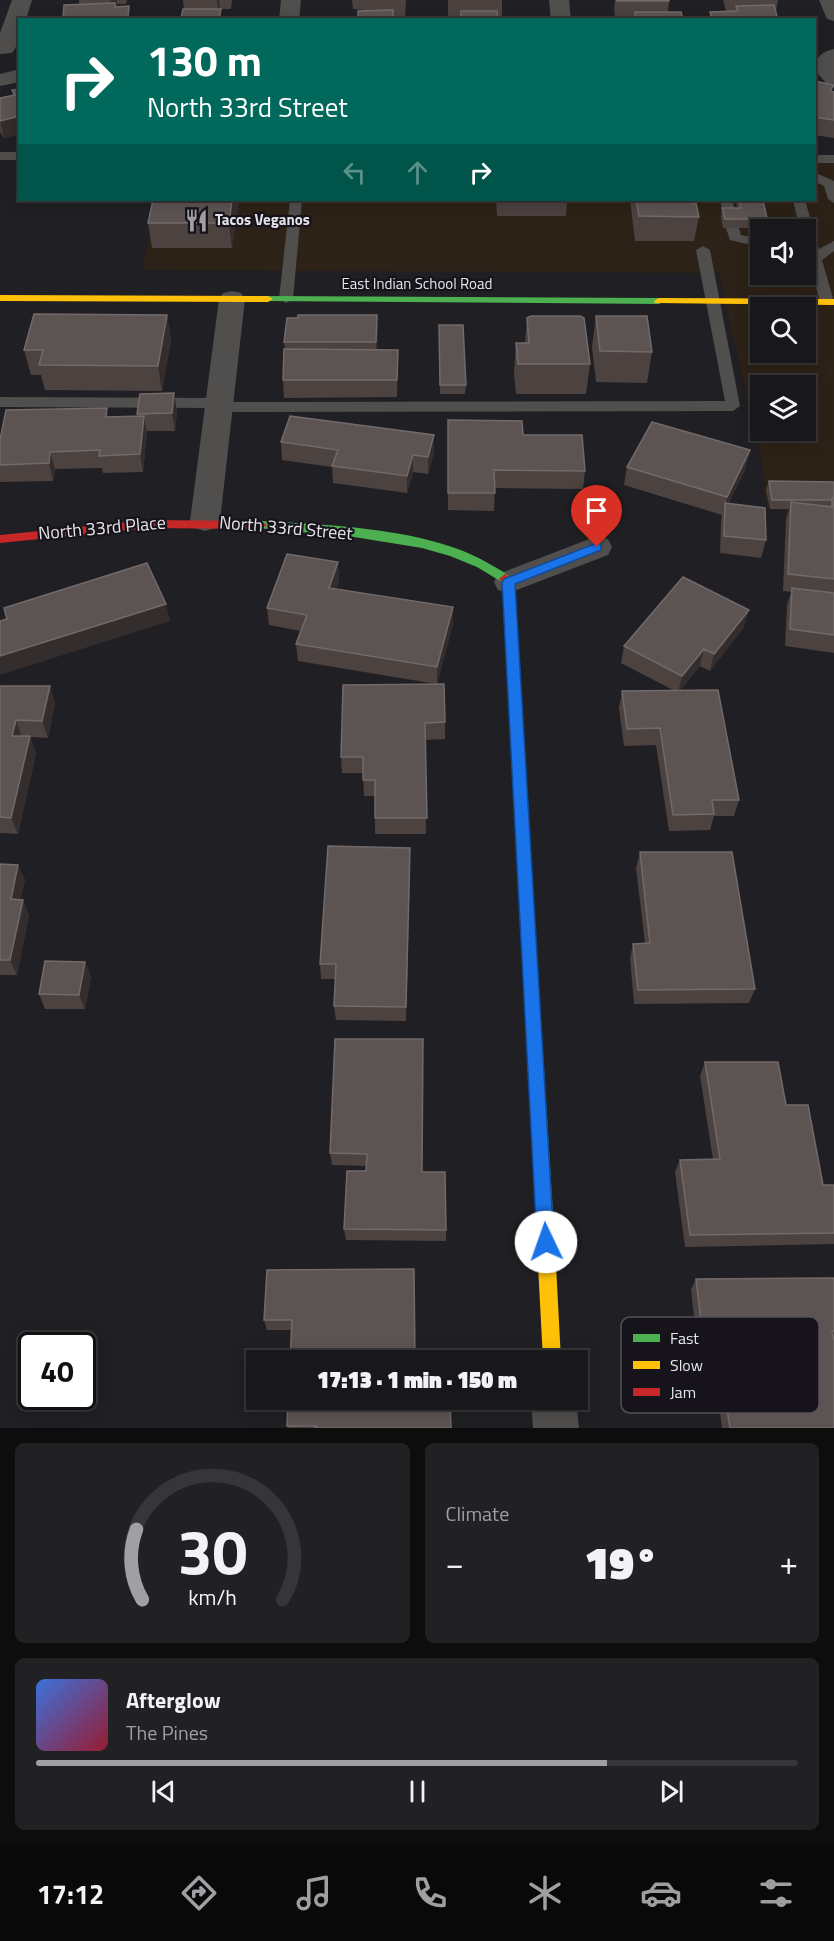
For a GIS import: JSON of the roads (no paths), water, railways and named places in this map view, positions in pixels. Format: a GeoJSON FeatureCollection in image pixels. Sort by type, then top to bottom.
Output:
{"type":"FeatureCollection","features":[{"type":"Feature","properties":{"kind":"street"},"geometry":{"type":"LineString","coordinates":[[8,50],[22,0]]}},
{"type":"Feature","properties":{"kind":"street"},"geometry":{"type":"LineString","coordinates":[[289,18],[291,0]]}},
{"type":"Feature","properties":{"kind":"street"},"geometry":{"type":"LineString","coordinates":[[559,0],[561,18]]}},
{"type":"Feature","properties":{"kind":"street"},"geometry":{"type":"LineString","coordinates":[[829,0],[834,15]]}},
{"type":"Feature","properties":{"kind":"street"},"geometry":{"type":"LineString","coordinates":[[834,55],[824,64],[825,69],[834,78]]}},
{"type":"Feature","properties":{"kind":"street"},"geometry":{"type":"LineString","coordinates":[[0,80],[18,76]]}},
{"type":"Feature","properties":{"kind":"street","name":"East Indian School Road"},"geometry":{"type":"LineString","coordinates":[[0,298],[830,302]]}},
{"type":"Feature","properties":{"kind":"street","name":"North 33rd Street"},"geometry":{"type":"LineString","coordinates":[[232,299],[205,521],[362,534],[426,545],[483,562],[509,582]]}},
{"type":"Feature","properties":{"kind":"street","name":"North 33rd Place"},"geometry":{"type":"LineString","coordinates":[[0,539],[55,530],[205,521]]}},
{"type":"Feature","properties":{"kind":"street"},"geometry":{"type":"LineString","coordinates":[[551,1350],[509,582],[597,547]]}},
{"type":"Feature","properties":{"kind":"street"},"geometry":{"type":"LineString","coordinates":[[555,1410],[556,1428]]}},
{"type":"Feature","properties":{"kind":"lane"},"geometry":{"type":"LineString","coordinates":[[0,156],[18,156]]}},
{"type":"Feature","properties":{"kind":"lane"},"geometry":{"type":"LineString","coordinates":[[816,159],[834,159]]}},
{"type":"Feature","properties":{"kind":"lane"},"geometry":{"type":"LineString","coordinates":[[816,177],[830,184],[834,199]]}},
{"type":"Feature","properties":{"kind":"lane"},"geometry":{"type":"LineString","coordinates":[[286,299],[296,201]]}},
{"type":"Feature","properties":{"kind":"lane"},"geometry":{"type":"LineString","coordinates":[[726,201],[735,237],[750,241]]}},
{"type":"Feature","properties":{"kind":"lane"},"geometry":{"type":"LineString","coordinates":[[799,201],[803,219]]}},
{"type":"Feature","properties":{"kind":"lane"},"geometry":{"type":"LineString","coordinates":[[816,258],[834,245]]}},
{"type":"Feature","properties":{"kind":"lane"},"geometry":{"type":"LineString","coordinates":[[0,402],[733,406],[703,250]]}},
{"type":"Feature","properties":{"kind":"lane"},"geometry":{"type":"LineString","coordinates":[[816,262],[830,302]]}},
{"type":"Feature","properties":{"kind":"place","name":"Tacos Veganos"},"geometry":{"type":"Point","coordinates":[197,220]}}]}
